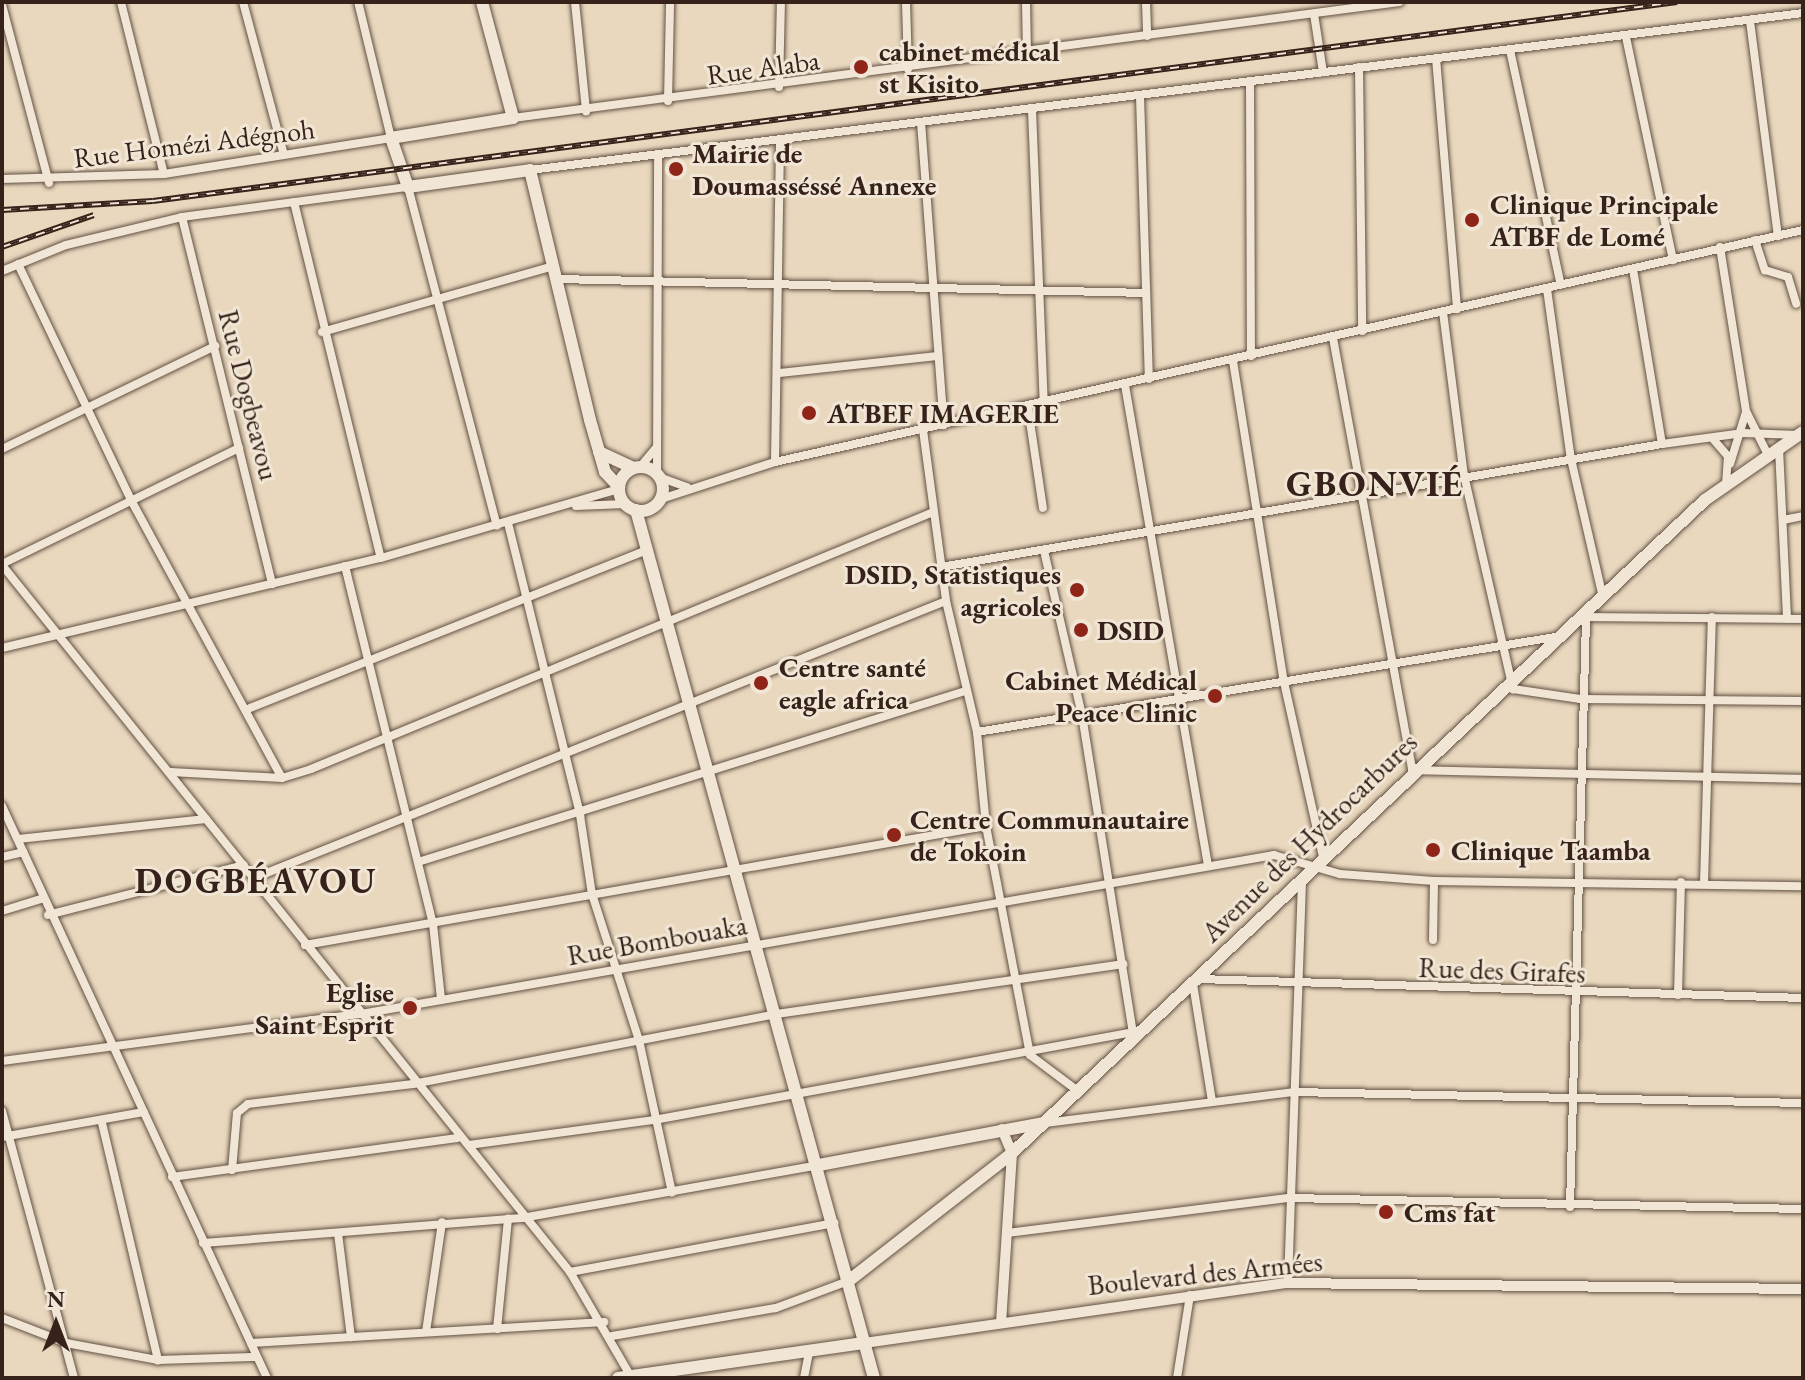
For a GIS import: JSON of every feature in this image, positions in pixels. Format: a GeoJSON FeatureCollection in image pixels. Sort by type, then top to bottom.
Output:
{"type":"FeatureCollection","features":[{"type":"Feature","properties":{"kind":"main road"},"geometry":{"type":"LineString","coordinates":[[482,2],[513,118],[391,138],[408,187],[530,170],[599,452],[649,544],[665,623],[705,772],[736,869],[851,1279],[874,1378]]}},
{"type":"Feature","properties":{"kind":"main road","name":"Avenue des Hydrocarbures"},"geometry":{"type":"LineString","coordinates":[[851,1279],[1012,1153],[1196,981],[1412,770],[1555,637],[1582,616],[1602,593],[1726,484],[1800,434]]}},
{"type":"Feature","properties":{"kind":"main road"},"geometry":{"type":"LineString","coordinates":[[599,452],[658,475],[658,503],[649,544]]}},
{"type":"Feature","properties":{"kind":"main road"},"geometry":{"type":"LineString","coordinates":[[619,488],[637,467]]}},
{"type":"Feature","properties":{"kind":"main road"},"geometry":{"type":"LineString","coordinates":[[630,507],[658,503]]}},
{"type":"Feature","properties":{"kind":"main road"},"geometry":{"type":"LineString","coordinates":[[819,1165],[1044,1123]]}},
{"type":"Feature","properties":{"kind":"main road","name":"Boulevard des Armées"},"geometry":{"type":"LineString","coordinates":[[626,1377],[864,1343]]}},
{"type":"Feature","properties":{"kind":"street"},"geometry":{"type":"LineString","coordinates":[[121,2],[164,174]]}},
{"type":"Feature","properties":{"kind":"street"},"geometry":{"type":"LineString","coordinates":[[243,2],[284,155]]}},
{"type":"Feature","properties":{"kind":"street"},"geometry":{"type":"LineString","coordinates":[[358,2],[391,138]]}},
{"type":"Feature","properties":{"kind":"street"},"geometry":{"type":"LineString","coordinates":[[575,2],[586,111]]}},
{"type":"Feature","properties":{"kind":"street"},"geometry":{"type":"LineString","coordinates":[[668,101],[670,2]]}},
{"type":"Feature","properties":{"kind":"street"},"geometry":{"type":"LineString","coordinates":[[779,87],[781,2]]}},
{"type":"Feature","properties":{"kind":"street"},"geometry":{"type":"LineString","coordinates":[[906,2],[908,69]]}},
{"type":"Feature","properties":{"kind":"street"},"geometry":{"type":"LineString","coordinates":[[1026,2],[1027,55]]}},
{"type":"Feature","properties":{"kind":"street"},"geometry":{"type":"LineString","coordinates":[[1146,2],[1147,36]]}},
{"type":"Feature","properties":{"kind":"street","name":"Rue Alaba"},"geometry":{"type":"LineString","coordinates":[[513,118],[1027,55],[1399,2]]}},
{"type":"Feature","properties":{"kind":"street"},"geometry":{"type":"LineString","coordinates":[[2,5],[49,183]]}},
{"type":"Feature","properties":{"kind":"street"},"geometry":{"type":"LineString","coordinates":[[530,170],[780,142],[1803,13]]}},
{"type":"Feature","properties":{"kind":"street"},"geometry":{"type":"LineString","coordinates":[[1314,14],[1323,72]]}},
{"type":"Feature","properties":{"kind":"street"},"geometry":{"type":"LineString","coordinates":[[1750,21],[1778,236]]}},
{"type":"Feature","properties":{"kind":"street"},"geometry":{"type":"LineString","coordinates":[[1626,37],[1673,260]]}},
{"type":"Feature","properties":{"kind":"street"},"geometry":{"type":"LineString","coordinates":[[1510,50],[1561,285]]}},
{"type":"Feature","properties":{"kind":"street"},"geometry":{"type":"LineString","coordinates":[[1436,58],[1457,309]]}},
{"type":"Feature","properties":{"kind":"street"},"geometry":{"type":"LineString","coordinates":[[1359,67],[1362,331]]}},
{"type":"Feature","properties":{"kind":"street"},"geometry":{"type":"LineString","coordinates":[[1250,82],[1251,356]]}},
{"type":"Feature","properties":{"kind":"street"},"geometry":{"type":"LineString","coordinates":[[1140,96],[1149,379]]}},
{"type":"Feature","properties":{"kind":"street"},"geometry":{"type":"LineString","coordinates":[[1032,110],[1044,404]]}},
{"type":"Feature","properties":{"kind":"street"},"geometry":{"type":"LineString","coordinates":[[921,122],[944,425]]}},
{"type":"Feature","properties":{"kind":"street","name":"Rue Homézi Adégnoh"},"geometry":{"type":"LineString","coordinates":[[2,179],[49,183],[164,174],[391,138]]}},
{"type":"Feature","properties":{"kind":"street"},"geometry":{"type":"LineString","coordinates":[[775,462],[781,285],[780,142]]}},
{"type":"Feature","properties":{"kind":"street"},"geometry":{"type":"LineString","coordinates":[[658,155],[662,283],[658,475],[687,487]]}},
{"type":"Feature","properties":{"kind":"street"},"geometry":{"type":"LineString","coordinates":[[2,271],[182,217],[408,187],[434,303],[497,526]]}},
{"type":"Feature","properties":{"kind":"street"},"geometry":{"type":"LineString","coordinates":[[294,202],[322,332],[381,558]]}},
{"type":"Feature","properties":{"kind":"street","name":"Rue Dogbeavou"},"geometry":{"type":"LineString","coordinates":[[182,217],[272,584]]}},
{"type":"Feature","properties":{"kind":"street"},"geometry":{"type":"LineString","coordinates":[[658,503],[687,487],[775,462],[1028,408],[1803,230]]}},
{"type":"Feature","properties":{"kind":"street"},"geometry":{"type":"LineString","coordinates":[[1755,240],[1765,270],[1788,277],[1796,304]]}},
{"type":"Feature","properties":{"kind":"street"},"geometry":{"type":"LineString","coordinates":[[1720,247],[1746,412],[1743,433],[1730,464],[1726,484]]}},
{"type":"Feature","properties":{"kind":"street"},"geometry":{"type":"LineString","coordinates":[[18,264],[131,500],[250,708],[282,778]]}},
{"type":"Feature","properties":{"kind":"street"},"geometry":{"type":"LineString","coordinates":[[322,332],[434,303],[553,266]]}},
{"type":"Feature","properties":{"kind":"street"},"geometry":{"type":"LineString","coordinates":[[1633,269],[1662,444]]}},
{"type":"Feature","properties":{"kind":"street"},"geometry":{"type":"LineString","coordinates":[[557,279],[1146,293]]}},
{"type":"Feature","properties":{"kind":"street"},"geometry":{"type":"LineString","coordinates":[[1547,289],[1571,459],[1602,593]]}},
{"type":"Feature","properties":{"kind":"street"},"geometry":{"type":"LineString","coordinates":[[1443,312],[1464,475],[1508,681],[1522,693],[1580,699],[1803,701]]}},
{"type":"Feature","properties":{"kind":"street"},"geometry":{"type":"LineString","coordinates":[[1333,338],[1412,770],[1803,779]]}},
{"type":"Feature","properties":{"kind":"street"},"geometry":{"type":"LineString","coordinates":[[2,449],[215,346]]}},
{"type":"Feature","properties":{"kind":"street"},"geometry":{"type":"LineString","coordinates":[[779,373],[938,356]]}},
{"type":"Feature","properties":{"kind":"street"},"geometry":{"type":"LineString","coordinates":[[1233,361],[1260,515],[1284,682],[1320,860]]}},
{"type":"Feature","properties":{"kind":"street"},"geometry":{"type":"LineString","coordinates":[[1125,385],[1208,864]]}},
{"type":"Feature","properties":{"kind":"street"},"geometry":{"type":"LineString","coordinates":[[1028,408],[1043,508]]}},
{"type":"Feature","properties":{"kind":"street"},"geometry":{"type":"LineString","coordinates":[[1746,412],[1762,434],[1768,455]]}},
{"type":"Feature","properties":{"kind":"street"},"geometry":{"type":"LineString","coordinates":[[923,430],[931,513],[946,601],[962,692],[977,732],[986,826],[1018,978],[1030,1055],[1078,1091]]}},
{"type":"Feature","properties":{"kind":"street"},"geometry":{"type":"LineString","coordinates":[[941,567],[1045,555],[1148,530],[1260,515],[1464,475],[1662,444],[1743,433],[1800,434]]}},
{"type":"Feature","properties":{"kind":"street"},"geometry":{"type":"LineString","coordinates":[[1713,439],[1730,464]]}},
{"type":"Feature","properties":{"kind":"street"},"geometry":{"type":"LineString","coordinates":[[637,467],[659,443]]}},
{"type":"Feature","properties":{"kind":"street"},"geometry":{"type":"LineString","coordinates":[[1779,446],[1787,619]]}},
{"type":"Feature","properties":{"kind":"street"},"geometry":{"type":"LineString","coordinates":[[239,448],[2,564],[171,772],[413,1084],[457,1138],[469,1145],[522,1218],[570,1272],[612,1336],[626,1377]]}},
{"type":"Feature","properties":{"kind":"street"},"geometry":{"type":"LineString","coordinates":[[2,648],[381,558],[571,507],[619,488]]}},
{"type":"Feature","properties":{"kind":"street"},"geometry":{"type":"LineString","coordinates":[[571,507],[630,507]]}},
{"type":"Feature","properties":{"kind":"street"},"geometry":{"type":"LineString","coordinates":[[171,772],[282,778],[542,676],[931,513]]}},
{"type":"Feature","properties":{"kind":"street"},"geometry":{"type":"LineString","coordinates":[[1783,520],[1803,516]]}},
{"type":"Feature","properties":{"kind":"street"},"geometry":{"type":"LineString","coordinates":[[508,523],[542,676],[580,815],[592,894],[613,970],[639,1040],[672,1192]]}},
{"type":"Feature","properties":{"kind":"street"},"geometry":{"type":"LineString","coordinates":[[250,708],[370,664],[525,600],[649,544]]}},
{"type":"Feature","properties":{"kind":"street"},"geometry":{"type":"LineString","coordinates":[[469,1145],[654,1120],[798,1090],[1134,1036],[1082,715],[1045,555]]}},
{"type":"Feature","properties":{"kind":"street"},"geometry":{"type":"LineString","coordinates":[[345,566],[433,924],[441,999]]}},
{"type":"Feature","properties":{"kind":"street"},"geometry":{"type":"LineString","coordinates":[[254,878],[686,701],[946,601]]}},
{"type":"Feature","properties":{"kind":"street"},"geometry":{"type":"LineString","coordinates":[[1570,1207],[1582,616],[1803,619]]}},
{"type":"Feature","properties":{"kind":"street"},"geometry":{"type":"LineString","coordinates":[[1704,883],[1712,617]]}},
{"type":"Feature","properties":{"kind":"street"},"geometry":{"type":"LineString","coordinates":[[977,732],[1555,637]]}},
{"type":"Feature","properties":{"kind":"street"},"geometry":{"type":"LineString","coordinates":[[418,862],[580,815],[705,772],[962,692]]}},
{"type":"Feature","properties":{"kind":"street"},"geometry":{"type":"LineString","coordinates":[[2,806],[48,915],[115,1050],[267,1378]]}},
{"type":"Feature","properties":{"kind":"street"},"geometry":{"type":"LineString","coordinates":[[18,839],[206,819]]}},
{"type":"Feature","properties":{"kind":"street"},"geometry":{"type":"LineString","coordinates":[[305,945],[986,826]]}},
{"type":"Feature","properties":{"kind":"street"},"geometry":{"type":"LineString","coordinates":[[2,857],[23,852]]}},
{"type":"Feature","properties":{"kind":"street","name":"Rue Bombouaka"},"geometry":{"type":"LineString","coordinates":[[2,1061],[115,1050],[361,1014],[1108,885],[1208,864],[1283,854],[1320,860],[1340,874],[1434,881],[1803,886]]}},
{"type":"Feature","properties":{"kind":"street"},"geometry":{"type":"LineString","coordinates":[[48,915],[244,865]]}},
{"type":"Feature","properties":{"kind":"street"},"geometry":{"type":"LineString","coordinates":[[1288,1283],[1302,877]]}},
{"type":"Feature","properties":{"kind":"street"},"geometry":{"type":"LineString","coordinates":[[1433,940],[1434,881]]}},
{"type":"Feature","properties":{"kind":"street"},"geometry":{"type":"LineString","coordinates":[[1678,995],[1681,882]]}},
{"type":"Feature","properties":{"kind":"street"},"geometry":{"type":"LineString","coordinates":[[2,911],[41,899]]}},
{"type":"Feature","properties":{"kind":"street"},"geometry":{"type":"LineString","coordinates":[[232,1170],[242,1107],[413,1084],[777,1014],[1123,964]]}},
{"type":"Feature","properties":{"kind":"street"},"geometry":{"type":"LineString","coordinates":[[1196,981],[1212,1101]]}},
{"type":"Feature","properties":{"kind":"street","name":"Rue des Girafes"},"geometry":{"type":"LineString","coordinates":[[1196,981],[1574,995],[1803,998]]}},
{"type":"Feature","properties":{"kind":"street"},"geometry":{"type":"LineString","coordinates":[[1044,1123],[1295,1092],[1571,1101],[1803,1103]]}},
{"type":"Feature","properties":{"kind":"street"},"geometry":{"type":"LineString","coordinates":[[2,1111],[5,1136],[74,1378]]}},
{"type":"Feature","properties":{"kind":"street"},"geometry":{"type":"LineString","coordinates":[[5,1136],[102,1123],[144,1112]]}},
{"type":"Feature","properties":{"kind":"street"},"geometry":{"type":"LineString","coordinates":[[102,1123],[158,1360]]}},
{"type":"Feature","properties":{"kind":"street"},"geometry":{"type":"LineString","coordinates":[[1001,1323],[1012,1153],[1002,1129]]}},
{"type":"Feature","properties":{"kind":"street"},"geometry":{"type":"LineString","coordinates":[[172,1177],[457,1138]]}},
{"type":"Feature","properties":{"kind":"street"},"geometry":{"type":"LineString","coordinates":[[203,1243],[522,1218],[819,1165]]}},
{"type":"Feature","properties":{"kind":"street"},"geometry":{"type":"LineString","coordinates":[[1007,1233],[1290,1198],[1570,1207],[1803,1209]]}},
{"type":"Feature","properties":{"kind":"street"},"geometry":{"type":"LineString","coordinates":[[497,1329],[508,1219]]}},
{"type":"Feature","properties":{"kind":"street"},"geometry":{"type":"LineString","coordinates":[[426,1332],[442,1222]]}},
{"type":"Feature","properties":{"kind":"street"},"geometry":{"type":"LineString","coordinates":[[570,1272],[835,1223]]}},
{"type":"Feature","properties":{"kind":"street"},"geometry":{"type":"LineString","coordinates":[[338,1233],[351,1337]]}},
{"type":"Feature","properties":{"kind":"street"},"geometry":{"type":"LineString","coordinates":[[612,1336],[776,1308],[851,1279]]}},
{"type":"Feature","properties":{"kind":"street","name":"Boulevard des Armées"},"geometry":{"type":"LineString","coordinates":[[864,1343],[1288,1283],[1803,1289]]}},
{"type":"Feature","properties":{"kind":"street"},"geometry":{"type":"LineString","coordinates":[[1177,1378],[1190,1295]]}},
{"type":"Feature","properties":{"kind":"street"},"geometry":{"type":"LineString","coordinates":[[2,1318],[66,1343],[158,1360],[256,1357]]}},
{"type":"Feature","properties":{"kind":"street"},"geometry":{"type":"LineString","coordinates":[[251,1343],[604,1322]]}},
{"type":"Feature","properties":{"kind":"street"},"geometry":{"type":"LineString","coordinates":[[804,1378],[809,1352]]}},
{"type":"Feature","properties":{"kind":"railway"},"geometry":{"type":"LineString","coordinates":[[2,210],[153,201],[1677,2]]}},
{"type":"Feature","properties":{"kind":"railway"},"geometry":{"type":"LineString","coordinates":[[2,247],[94,215]]}},
{"type":"Feature","properties":{"kind":"place","name":"cabinet médical st Kisito"},"geometry":{"type":"Point","coordinates":[861,67]}},
{"type":"Feature","properties":{"kind":"place","name":"Mairie de Doumasséssé Annexe"},"geometry":{"type":"Point","coordinates":[676,169]}},
{"type":"Feature","properties":{"kind":"place","name":"Clinique Principale ATBF de Lomé"},"geometry":{"type":"Point","coordinates":[1472,220]}},
{"type":"Feature","properties":{"kind":"place","name":"ATBEF IMAGERIE"},"geometry":{"type":"Point","coordinates":[809,413]}},
{"type":"Feature","properties":{"kind":"place","name":"DSID, Statistiques agricoles"},"geometry":{"type":"Point","coordinates":[1077,590]}},
{"type":"Feature","properties":{"kind":"place","name":"DSID"},"geometry":{"type":"Point","coordinates":[1081,630]}},
{"type":"Feature","properties":{"kind":"place","name":"Centre santé eagle africa"},"geometry":{"type":"Point","coordinates":[761,683]}},
{"type":"Feature","properties":{"kind":"place","name":"Cabinet Médical Peace Clinic"},"geometry":{"type":"Point","coordinates":[1215,696]}},
{"type":"Feature","properties":{"kind":"place","name":"Centre Communautaire de Tokoin"},"geometry":{"type":"Point","coordinates":[894,835]}},
{"type":"Feature","properties":{"kind":"place","name":"Clinique Taamba"},"geometry":{"type":"Point","coordinates":[1433,850]}},
{"type":"Feature","properties":{"kind":"place","name":"Eglise Saint Esprit"},"geometry":{"type":"Point","coordinates":[410,1008]}},
{"type":"Feature","properties":{"kind":"place","name":"Cms fat"},"geometry":{"type":"Point","coordinates":[1386,1212]}},
{"type":"Feature","properties":{"kind":"district","name":"GBONVIÉ"},"geometry":{"type":"Point","coordinates":[1375,484]}},
{"type":"Feature","properties":{"kind":"district","name":"DOGBÉAVOU"},"geometry":{"type":"Point","coordinates":[256,881]}}]}
